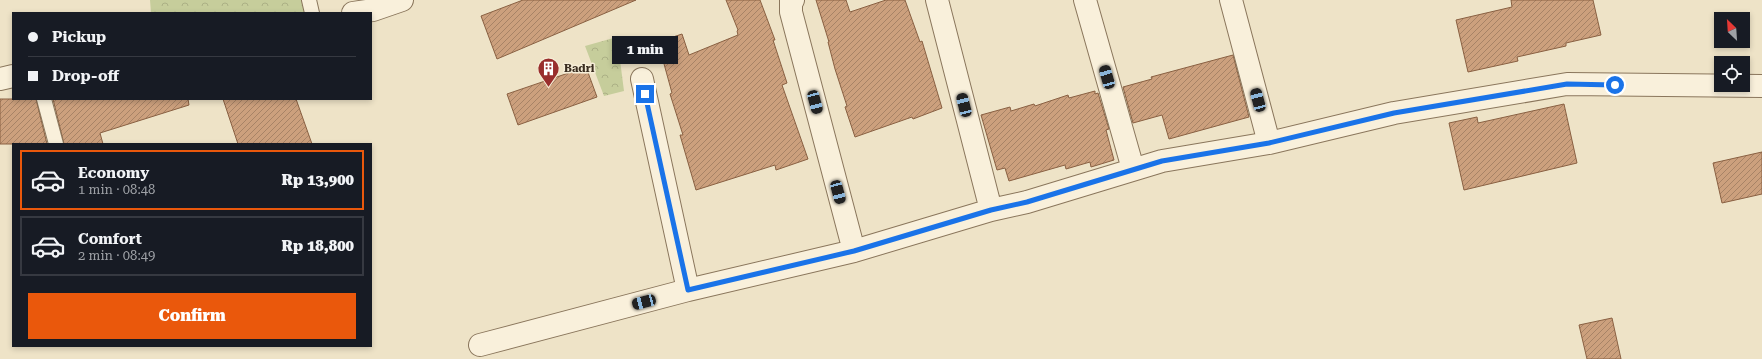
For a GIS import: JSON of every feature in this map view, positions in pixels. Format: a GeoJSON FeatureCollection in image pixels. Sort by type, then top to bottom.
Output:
{"type":"FeatureCollection","features":[{"type":"Feature","properties":{"kind":"street"},"geometry":{"type":"LineString","coordinates":[[360,12],[373,10],[402,0]]}},
{"type":"Feature","properties":{"kind":"street"},"geometry":{"type":"LineString","coordinates":[[793,0],[791,1],[791,12],[854,251]]}},
{"type":"Feature","properties":{"kind":"street"},"geometry":{"type":"LineString","coordinates":[[937,0],[991,210]]}},
{"type":"Feature","properties":{"kind":"street"},"geometry":{"type":"LineString","coordinates":[[1085,0],[1133,169]]}},
{"type":"Feature","properties":{"kind":"street"},"geometry":{"type":"LineString","coordinates":[[1231,0],[1269,143]]}},
{"type":"Feature","properties":{"kind":"street"},"geometry":{"type":"LineString","coordinates":[[0,79],[12,76]]}},
{"type":"Feature","properties":{"kind":"street"},"geometry":{"type":"LineString","coordinates":[[642,79],[688,290]]}},
{"type":"Feature","properties":{"kind":"street"},"geometry":{"type":"LineString","coordinates":[[480,345],[688,290],[854,251],[991,210],[1027,202],[1162,161],[1269,143],[1394,113],[1567,84],[1762,86]]}},
{"type":"Feature","properties":{"kind":"lane"},"geometry":{"type":"LineString","coordinates":[[309,0],[312,12]]}},
{"type":"Feature","properties":{"kind":"lane"},"geometry":{"type":"LineString","coordinates":[[44,100],[56,143]]}},
{"type":"Feature","properties":{"kind":"green space"},"geometry":{"type":"Polygon","coordinates":[[[150,0],[305,0],[308,12],[151,12],[150,0]]]}},
{"type":"Feature","properties":{"kind":"green space"},"geometry":{"type":"Polygon","coordinates":[[[617,37],[624,91],[604,96],[585,46],[617,37]]]}},
{"type":"Feature","properties":{"kind":"building"},"geometry":{"type":"Polygon","coordinates":[[[523,0],[636,0],[497,59],[481,16],[523,0]]]}},
{"type":"Feature","properties":{"kind":"building"},"geometry":{"type":"Polygon","coordinates":[[[726,0],[760,0],[775,40],[773,40],[787,83],[782,85],[808,159],[776,170],[775,165],[696,190],[680,135],[683,135],[670,94],[672,93],[658,42],[682,34],[689,55],[738,35],[738,30],[726,0]]]}},
{"type":"Feature","properties":{"kind":"building"},"geometry":{"type":"Polygon","coordinates":[[[816,0],[846,0],[850,12],[886,0],[905,0],[920,42],[922,41],[942,108],[913,119],[912,117],[855,137],[845,107],[847,106],[816,0]]]}},
{"type":"Feature","properties":{"kind":"building"},"geometry":{"type":"Polygon","coordinates":[[[1511,0],[1593,0],[1601,35],[1566,43],[1566,46],[1517,57],[1518,61],[1468,72],[1456,20],[1512,7],[1511,0]]]}},
{"type":"Feature","properties":{"kind":"building"},"geometry":{"type":"Polygon","coordinates":[[[1233,55],[1249,117],[1169,139],[1162,115],[1133,123],[1123,87],[1152,79],[1151,77],[1233,55]]]}},
{"type":"Feature","properties":{"kind":"building","name":"Badri"},"geometry":{"type":"Polygon","coordinates":[[[586,67],[597,97],[518,125],[507,94],[586,67]]]}},
{"type":"Feature","properties":{"kind":"building"},"geometry":{"type":"Polygon","coordinates":[[[1095,91],[1095,94],[1098,93],[1109,129],[1106,130],[1114,160],[1091,167],[1090,162],[1066,169],[1065,165],[1009,181],[1005,168],[997,170],[981,115],[1010,107],[1011,111],[1034,104],[1035,106],[1068,95],[1069,98],[1095,91]]]}},
{"type":"Feature","properties":{"kind":"building"},"geometry":{"type":"Polygon","coordinates":[[[0,99],[36,100],[47,143],[0,144],[0,99]]]}},
{"type":"Feature","properties":{"kind":"building"},"geometry":{"type":"Polygon","coordinates":[[[53,100],[188,100],[189,105],[100,133],[103,143],[64,143],[53,100]]]}},
{"type":"Feature","properties":{"kind":"building"},"geometry":{"type":"Polygon","coordinates":[[[223,100],[296,100],[312,143],[238,143],[223,100]]]}},
{"type":"Feature","properties":{"kind":"building"},"geometry":{"type":"Polygon","coordinates":[[[1564,104],[1577,163],[1464,190],[1449,123],[1477,117],[1478,123],[1564,104]]]}},
{"type":"Feature","properties":{"kind":"building"},"geometry":{"type":"Polygon","coordinates":[[[1762,152],[1762,194],[1722,203],[1713,163],[1762,152]]]}},
{"type":"Feature","properties":{"kind":"building"},"geometry":{"type":"Polygon","coordinates":[[[1612,318],[1621,359],[1587,359],[1579,325],[1612,318]]]}},
{"type":"Feature","properties":{"kind":"place","name":"Badri"},"geometry":{"type":"Point","coordinates":[549,88]}},
{"type":"Feature","properties":{"kind":"route"},"geometry":{"type":"LineString","coordinates":[[645,94],[688,290],[854,251],[991,210],[1027,202],[1162,161],[1269,143],[1394,113],[1567,84],[1615,85]]}}]}
